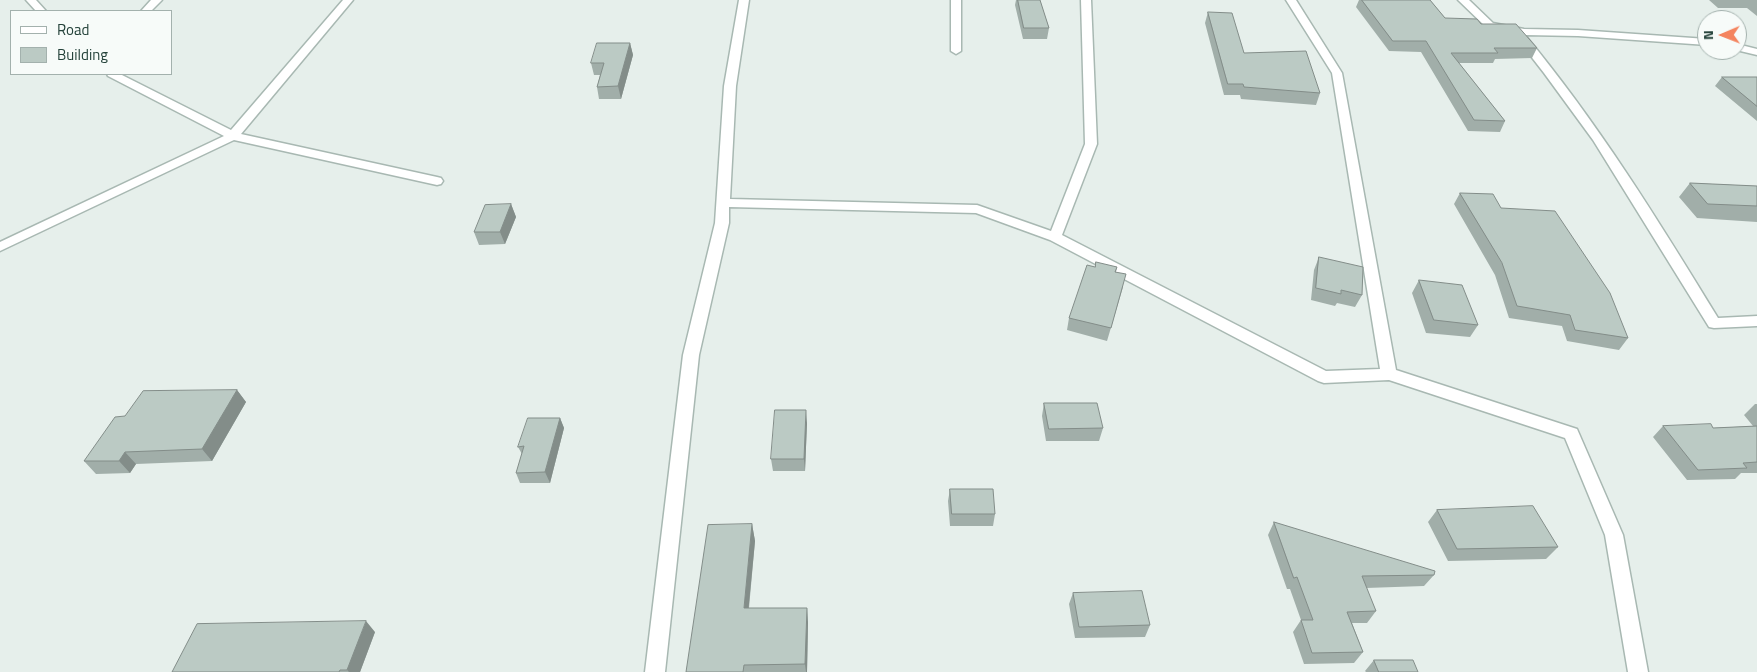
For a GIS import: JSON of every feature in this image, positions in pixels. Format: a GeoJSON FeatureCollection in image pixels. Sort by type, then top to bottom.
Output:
{"type":"FeatureCollection","features":[{"type":"Feature","properties":{"kind":"street"},"geometry":{"type":"LineString","coordinates":[[31,0],[40,10]]}},
{"type":"Feature","properties":{"kind":"street"},"geometry":{"type":"LineString","coordinates":[[147,10],[157,0]]}},
{"type":"Feature","properties":{"kind":"street"},"geometry":{"type":"LineString","coordinates":[[0,247],[233,136],[348,0]]}},
{"type":"Feature","properties":{"kind":"street"},"geometry":{"type":"LineString","coordinates":[[655,672],[691,355],[722,223],[730,86],[744,0]]}},
{"type":"Feature","properties":{"kind":"street"},"geometry":{"type":"LineString","coordinates":[[956,0],[956,51]]}},
{"type":"Feature","properties":{"kind":"street"},"geometry":{"type":"LineString","coordinates":[[1055,237],[1091,144],[1086,0]]}},
{"type":"Feature","properties":{"kind":"street"},"geometry":{"type":"LineString","coordinates":[[1291,0],[1337,73],[1389,374]]}},
{"type":"Feature","properties":{"kind":"street"},"geometry":{"type":"LineString","coordinates":[[1463,0],[1490,25],[1515,31],[1552,34],[1578,33],[1697,41]]}},
{"type":"Feature","properties":{"kind":"street"},"geometry":{"type":"LineString","coordinates":[[1515,31],[1556,77],[1630,188],[1714,324],[1757,321]]}},
{"type":"Feature","properties":{"kind":"street"},"geometry":{"type":"LineString","coordinates":[[114,75],[233,136],[436,181]]}},
{"type":"Feature","properties":{"kind":"street"},"geometry":{"type":"LineString","coordinates":[[723,203],[977,209],[1055,237],[1324,376],[1389,374],[1571,434],[1614,535],[1638,672]]}},
{"type":"Feature","properties":{"kind":"building"},"geometry":{"type":"Polygon","coordinates":[[[1018,0],[1040,0],[1049,28],[1024,28],[1018,0]]]}},
{"type":"Feature","properties":{"kind":"building"},"geometry":{"type":"Polygon","coordinates":[[[1362,0],[1430,0],[1445,18],[1477,19],[1481,24],[1516,24],[1537,48],[1494,48],[1498,53],[1451,53],[1505,121],[1474,120],[1426,41],[1393,41],[1362,0]]]}},
{"type":"Feature","properties":{"kind":"building"},"geometry":{"type":"Polygon","coordinates":[[[1208,12],[1232,13],[1244,53],[1306,51],[1320,93],[1228,84],[1208,12]]]}},
{"type":"Feature","properties":{"kind":"building"},"geometry":{"type":"Polygon","coordinates":[[[597,43],[630,43],[618,86],[597,87],[604,63],[591,63],[597,43]]]}},
{"type":"Feature","properties":{"kind":"building"},"geometry":{"type":"Polygon","coordinates":[[[1722,77],[1757,77],[1757,106],[1722,77]]]}},
{"type":"Feature","properties":{"kind":"building"},"geometry":{"type":"Polygon","coordinates":[[[1690,183],[1757,186],[1757,206],[1708,204],[1690,183]]]}},
{"type":"Feature","properties":{"kind":"building"},"geometry":{"type":"Polygon","coordinates":[[[1460,193],[1493,194],[1501,208],[1555,211],[1610,293],[1628,338],[1575,330],[1570,315],[1517,306],[1502,263],[1460,193]]]}},
{"type":"Feature","properties":{"kind":"building"},"geometry":{"type":"Polygon","coordinates":[[[511,204],[500,232],[474,232],[485,205],[511,204]]]}},
{"type":"Feature","properties":{"kind":"building"},"geometry":{"type":"Polygon","coordinates":[[[1319,257],[1363,267],[1362,295],[1341,290],[1341,294],[1316,288],[1319,257]]]}},
{"type":"Feature","properties":{"kind":"building"},"geometry":{"type":"Polygon","coordinates":[[[1096,262],[1117,267],[1115,272],[1126,274],[1111,328],[1069,318],[1087,265],[1095,267],[1096,262]]]}},
{"type":"Feature","properties":{"kind":"building"},"geometry":{"type":"Polygon","coordinates":[[[1419,280],[1462,285],[1478,325],[1434,320],[1419,280]]]}},
{"type":"Feature","properties":{"kind":"building"},"geometry":{"type":"Polygon","coordinates":[[[237,390],[202,449],[125,452],[119,461],[84,461],[115,417],[125,416],[143,391],[237,390]]]}},
{"type":"Feature","properties":{"kind":"building"},"geometry":{"type":"Polygon","coordinates":[[[1044,403],[1097,403],[1103,428],[1049,429],[1044,403]]]}},
{"type":"Feature","properties":{"kind":"building"},"geometry":{"type":"Polygon","coordinates":[[[775,410],[806,410],[804,459],[771,459],[775,410]]]}},
{"type":"Feature","properties":{"kind":"building"},"geometry":{"type":"Polygon","coordinates":[[[528,418],[560,418],[545,472],[516,473],[524,446],[518,447],[528,418]]]}},
{"type":"Feature","properties":{"kind":"building"},"geometry":{"type":"Polygon","coordinates":[[[1711,424],[1713,428],[1757,426],[1757,462],[1743,463],[1747,468],[1698,470],[1663,426],[1711,424]]]}},
{"type":"Feature","properties":{"kind":"building"},"geometry":{"type":"Polygon","coordinates":[[[950,489],[993,489],[995,514],[952,514],[950,489]]]}},
{"type":"Feature","properties":{"kind":"building"},"geometry":{"type":"Polygon","coordinates":[[[1533,506],[1558,547],[1457,549],[1437,510],[1533,506]]]}},
{"type":"Feature","properties":{"kind":"building"},"geometry":{"type":"Polygon","coordinates":[[[1274,522],[1435,571],[1434,575],[1362,576],[1376,611],[1347,612],[1363,652],[1312,653],[1301,620],[1313,620],[1297,577],[1294,578],[1274,522]]]}},
{"type":"Feature","properties":{"kind":"building"},"geometry":{"type":"Polygon","coordinates":[[[752,524],[744,608],[807,608],[805,664],[744,665],[743,672],[686,672],[708,525],[752,524]]]}},
{"type":"Feature","properties":{"kind":"building"},"geometry":{"type":"Polygon","coordinates":[[[1142,591],[1150,625],[1079,627],[1073,593],[1142,591]]]}},
{"type":"Feature","properties":{"kind":"building"},"geometry":{"type":"Polygon","coordinates":[[[366,621],[347,670],[340,670],[339,672],[172,672],[197,624],[366,621]]]}},
{"type":"Feature","properties":{"kind":"building"},"geometry":{"type":"Polygon","coordinates":[[[1374,660],[1413,660],[1418,672],[1379,672],[1374,660]]]}}]}
